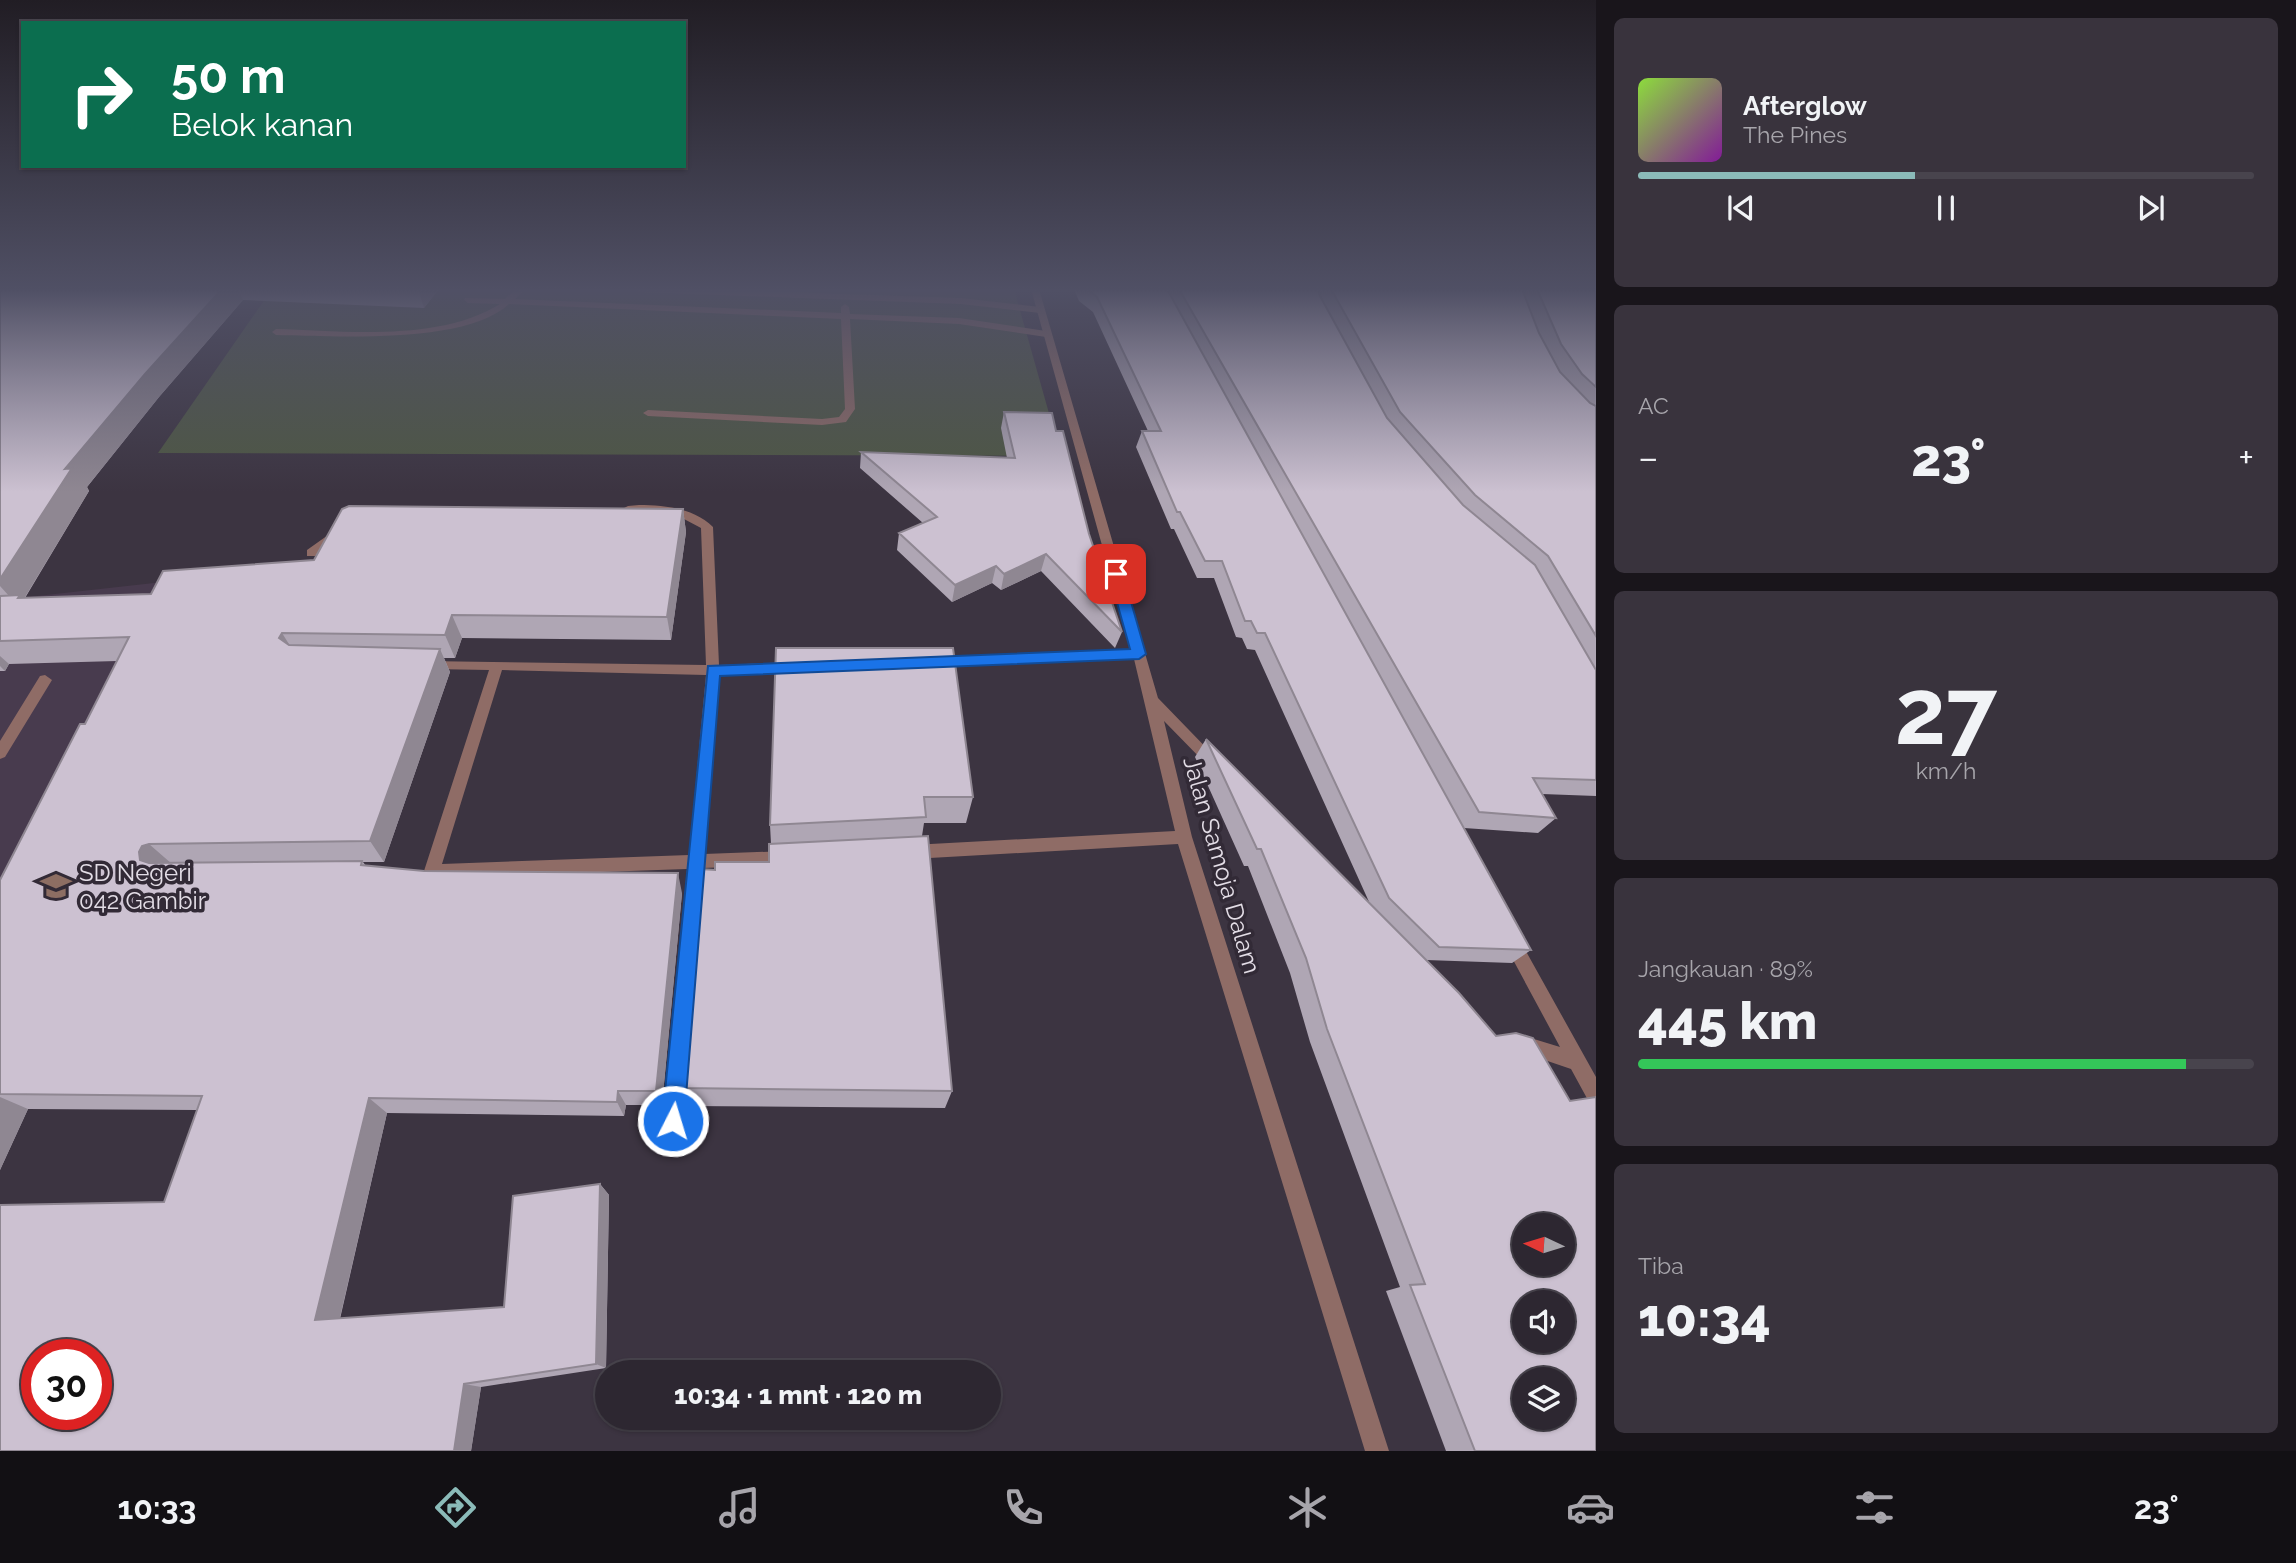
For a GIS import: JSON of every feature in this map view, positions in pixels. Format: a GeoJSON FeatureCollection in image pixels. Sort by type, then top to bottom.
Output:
{"type":"FeatureCollection","features":[{"type":"Feature","properties":{"kind":"street"},"geometry":{"type":"LineString","coordinates":[[648,413],[822,422],[842,419],[850,409],[847,357]]}},
{"type":"Feature","properties":{"kind":"street","name":"Jalan Samoja Dalam"},"geometry":{"type":"LineString","coordinates":[[1053,357],[1152,700],[1184,837],[1377,1451]]}},
{"type":"Feature","properties":{"kind":"street"},"geometry":{"type":"LineString","coordinates":[[622,509],[663,508],[690,514],[707,527],[713,670],[673,1121]]}},
{"type":"Feature","properties":{"kind":"street"},"geometry":{"type":"LineString","coordinates":[[311,552],[334,534],[355,525]]}},
{"type":"Feature","properties":{"kind":"street"},"geometry":{"type":"LineString","coordinates":[[919,662],[1139,654]]}},
{"type":"Feature","properties":{"kind":"street"},"geometry":{"type":"LineString","coordinates":[[414,663],[713,670],[809,667]]}},
{"type":"Feature","properties":{"kind":"street"},"geometry":{"type":"LineString","coordinates":[[497,666],[426,871],[807,857]]}},
{"type":"Feature","properties":{"kind":"street"},"geometry":{"type":"LineString","coordinates":[[0,752],[45,680]]}},
{"type":"Feature","properties":{"kind":"street"},"geometry":{"type":"LineString","coordinates":[[1152,700],[1219,769]]}},
{"type":"Feature","properties":{"kind":"street"},"geometry":{"type":"LineString","coordinates":[[891,853],[1184,837]]}},
{"type":"Feature","properties":{"kind":"street"},"geometry":{"type":"LineString","coordinates":[[1504,927],[1596,1095]]}},
{"type":"Feature","properties":{"kind":"street"},"geometry":{"type":"LineString","coordinates":[[1505,1039],[1576,1061]]}},
{"type":"Feature","properties":{"kind":"shaded area","name":"SD Negeri 042 Gambir"},"geometry":{"type":"Polygon","coordinates":[[[253,572],[0,1134],[0,638],[28,597],[253,572]]]}},
{"type":"Feature","properties":{"kind":"green space"},"geometry":{"type":"Polygon","coordinates":[[[225,357],[1033,357],[1061,456],[158,453],[225,357]]]}},
{"type":"Feature","properties":{"kind":"building"},"geometry":{"type":"Polygon","coordinates":[[[0,357],[161,357],[65,469],[72,468],[0,579],[0,357]]]}},
{"type":"Feature","properties":{"kind":"building"},"geometry":{"type":"Polygon","coordinates":[[[1126,357],[1204,357],[1531,950],[1439,947],[1389,898],[1265,633],[1257,633],[1251,621],[1245,621],[1222,561],[1205,561],[1180,512],[1177,512],[1142,431],[1161,431],[1126,357]]]}},
{"type":"Feature","properties":{"kind":"building"},"geometry":{"type":"Polygon","coordinates":[[[1218,357],[1353,357],[1387,418],[1463,505],[1535,565],[1596,670],[1596,780],[1533,778],[1556,818],[1479,812],[1218,357]]]}},
{"type":"Feature","properties":{"kind":"building"},"geometry":{"type":"Polygon","coordinates":[[[1369,357],[1552,357],[1560,372],[1596,406],[1596,636],[1548,556],[1475,495],[1400,412],[1369,357]]]}},
{"type":"Feature","properties":{"kind":"building"},"geometry":{"type":"Polygon","coordinates":[[[1570,357],[1596,357],[1596,387],[1582,374],[1570,357]]]}},
{"type":"Feature","properties":{"kind":"building"},"geometry":{"type":"Polygon","coordinates":[[[1004,412],[1052,413],[1056,431],[1063,431],[1089,534],[1122,632],[1046,554],[1004,574],[996,566],[955,585],[899,533],[937,517],[861,452],[1015,458],[1004,412]]]}},
{"type":"Feature","properties":{"kind":"building"},"geometry":{"type":"Polygon","coordinates":[[[349,506],[683,509],[667,617],[452,615],[445,635],[282,633],[279,638],[289,645],[440,649],[370,841],[149,844],[142,846],[139,852],[140,860],[149,863],[362,861],[361,865],[424,871],[678,873],[656,1091],[618,1091],[617,1102],[369,1098],[315,1320],[504,1307],[513,1196],[600,1184],[595,1364],[464,1384],[454,1451],[0,1451],[0,1205],[164,1202],[202,1096],[0,1094],[0,880],[80,724],[85,724],[129,637],[0,641],[0,596],[20,595],[18,598],[151,594],[163,571],[314,560],[342,509],[349,506]]]}},
{"type":"Feature","properties":{"kind":"building"},"geometry":{"type":"Polygon","coordinates":[[[776,648],[953,648],[973,797],[924,797],[926,817],[770,825],[776,648]]]}},
{"type":"Feature","properties":{"kind":"building"},"geometry":{"type":"Polygon","coordinates":[[[1206,739],[1459,993],[1496,1036],[1516,1033],[1533,1038],[1570,1101],[1596,1097],[1596,1451],[1475,1451],[1410,1285],[1425,1284],[1327,1029],[1306,958],[1261,849],[1257,849],[1206,739]]]}},
{"type":"Feature","properties":{"kind":"building"},"geometry":{"type":"Polygon","coordinates":[[[928,836],[952,1091],[681,1088],[700,869],[715,870],[715,862],[769,862],[769,844],[928,836]]]}},
{"type":"Feature","properties":{"kind":"place","name":"SD Negeri 042 Gambir"},"geometry":{"type":"Point","coordinates":[56,886]}},
{"type":"Feature","properties":{"kind":"route"},"geometry":{"type":"LineString","coordinates":[[673,1121],[713,670],[1139,654],[1116,574]]}}]}
